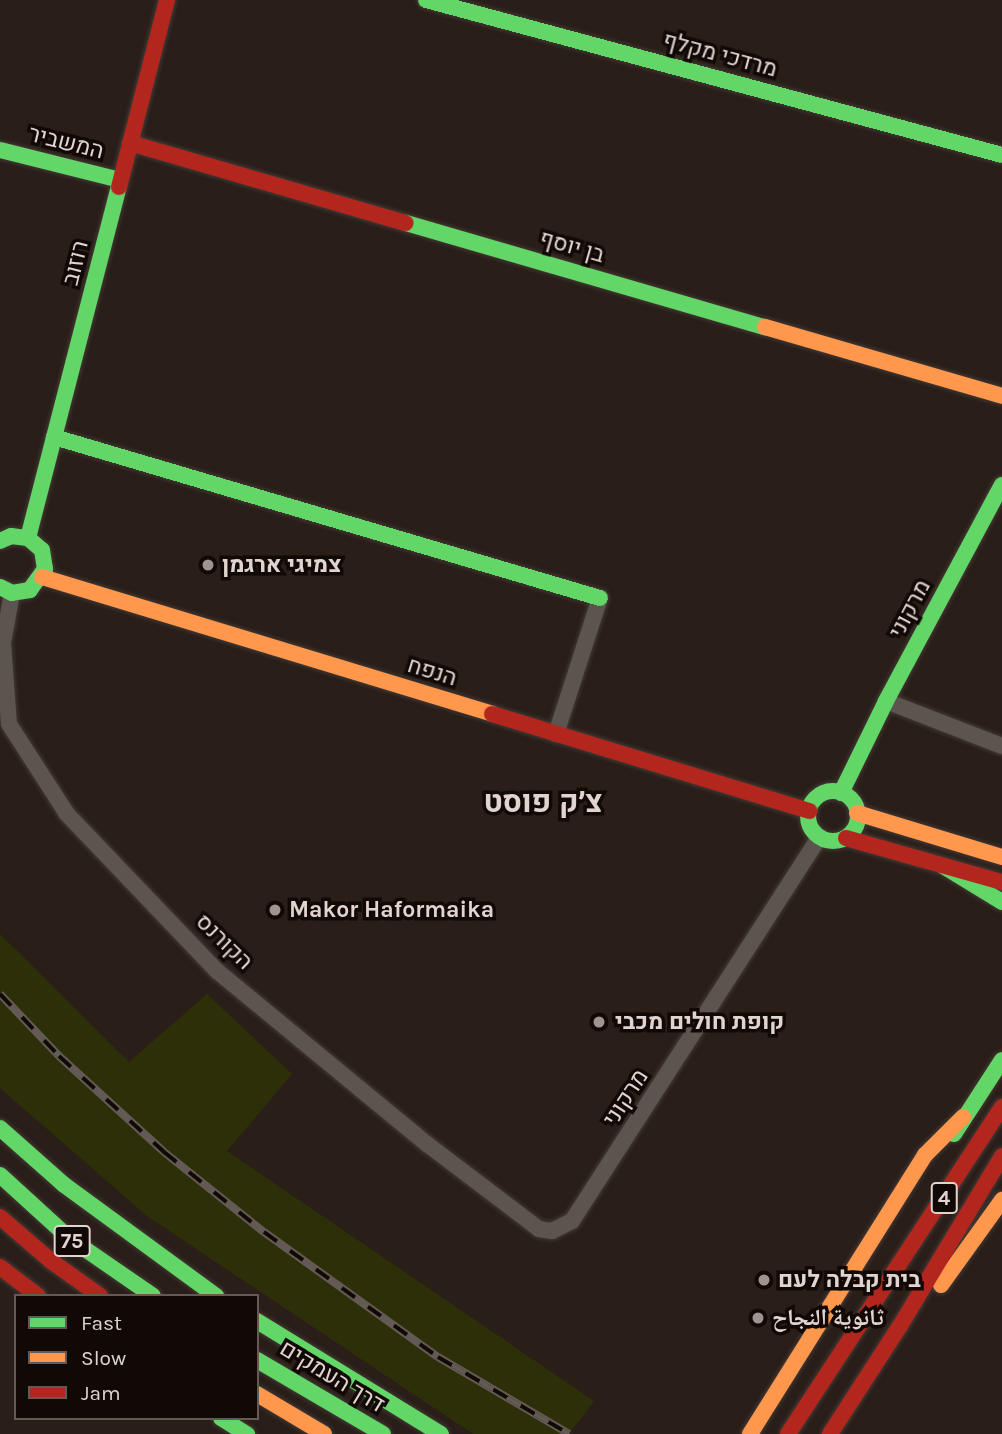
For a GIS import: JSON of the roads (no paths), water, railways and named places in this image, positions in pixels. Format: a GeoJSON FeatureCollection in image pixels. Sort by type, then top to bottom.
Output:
{"type":"FeatureCollection","features":[{"type":"Feature","properties":{"kind":"main road","name":"רוזוב"},"geometry":{"type":"LineString","coordinates":[[29,538],[167,0]]}},
{"type":"Feature","properties":{"kind":"main road","name":"מרדכי מקלף"},"geometry":{"type":"LineString","coordinates":[[426,0],[1002,155]]}},
{"type":"Feature","properties":{"kind":"main road","name":"בן יוסף"},"geometry":{"type":"LineString","coordinates":[[130,143],[1002,396]]}},
{"type":"Feature","properties":{"kind":"main road","name":"המשביר"},"geometry":{"type":"LineString","coordinates":[[0,150],[120,180]]}},
{"type":"Feature","properties":{"kind":"main road"},"geometry":{"type":"LineString","coordinates":[[54,437],[600,598]]}},
{"type":"Feature","properties":{"kind":"main road","name":"מרקוני"},"geometry":{"type":"LineString","coordinates":[[841,793],[886,701],[1002,485]]}},
{"type":"Feature","properties":{"kind":"main road"},"geometry":{"type":"LineString","coordinates":[[0,541],[11,536],[29,538],[42,550],[45,559],[42,578],[30,590],[6,590]]}},
{"type":"Feature","properties":{"kind":"main road","name":"הנפח"},"geometry":{"type":"LineString","coordinates":[[42,578],[808,811]]}},
{"type":"Feature","properties":{"kind":"main road"},"geometry":{"type":"LineString","coordinates":[[846,838],[856,824],[857,813],[853,802],[841,793],[825,793],[817,797],[808,811],[810,826],[819,837],[834,841],[846,838],[1002,882]]}},
{"type":"Feature","properties":{"kind":"main road"},"geometry":{"type":"LineString","coordinates":[[857,813],[868,819],[1002,856]]}},
{"type":"Feature","properties":{"kind":"main road"},"geometry":{"type":"LineString","coordinates":[[943,866],[1002,902]]}},
{"type":"Feature","properties":{"kind":"main road"},"geometry":{"type":"LineString","coordinates":[[909,1213],[963,1117],[1002,1059]]}},
{"type":"Feature","properties":{"kind":"main road","name":"4"},"geometry":{"type":"LineString","coordinates":[[788,1434],[886,1289],[1002,1107]]}},
{"type":"Feature","properties":{"kind":"main road"},"geometry":{"type":"LineString","coordinates":[[750,1434],[926,1155],[963,1117]]}},
{"type":"Feature","properties":{"kind":"main road"},"geometry":{"type":"LineString","coordinates":[[0,1128],[64,1184],[213,1294]]}},
{"type":"Feature","properties":{"kind":"main road","name":"4"},"geometry":{"type":"LineString","coordinates":[[830,1434],[900,1326],[1002,1156]]}},
{"type":"Feature","properties":{"kind":"main road","name":"75"},"geometry":{"type":"LineString","coordinates":[[0,1175],[69,1238],[150,1294]]}},
{"type":"Feature","properties":{"kind":"main road"},"geometry":{"type":"LineString","coordinates":[[900,1326],[951,1275],[1002,1200]]}},
{"type":"Feature","properties":{"kind":"main road","name":"75"},"geometry":{"type":"LineString","coordinates":[[0,1217],[51,1261],[97,1294]]}},
{"type":"Feature","properties":{"kind":"main road"},"geometry":{"type":"LineString","coordinates":[[886,1289],[900,1235]]}},
{"type":"Feature","properties":{"kind":"main road"},"geometry":{"type":"LineString","coordinates":[[0,1267],[35,1294]]}},
{"type":"Feature","properties":{"kind":"main road"},"geometry":{"type":"LineString","coordinates":[[259,1322],[440,1434]]}},
{"type":"Feature","properties":{"kind":"main road","name":"דרך העמקים"},"geometry":{"type":"LineString","coordinates":[[259,1361],[383,1434]]}},
{"type":"Feature","properties":{"kind":"main road"},"geometry":{"type":"LineString","coordinates":[[259,1395],[324,1434]]}},
{"type":"Feature","properties":{"kind":"main road"},"geometry":{"type":"LineString","coordinates":[[224,1420],[247,1434]]}},
{"type":"Feature","properties":{"kind":"street","name":"הקורנס"},"geometry":{"type":"LineString","coordinates":[[6,590],[3,643],[9,724],[66,814],[217,971],[529,1224],[552,1231]]}},
{"type":"Feature","properties":{"kind":"street"},"geometry":{"type":"LineString","coordinates":[[556,734],[600,598]]}},
{"type":"Feature","properties":{"kind":"street"},"geometry":{"type":"LineString","coordinates":[[886,701],[1002,746]]}},
{"type":"Feature","properties":{"kind":"street","name":"מרקוני"},"geometry":{"type":"LineString","coordinates":[[552,1231],[572,1221],[601,1179],[819,837]]}},
{"type":"Feature","properties":{"kind":"railway"},"geometry":{"type":"LineString","coordinates":[[0,994],[59,1056],[164,1152],[264,1232],[438,1357],[569,1434]]}},
{"type":"Feature","properties":{"kind":"place","name":"צמיגי ארגמן"},"geometry":{"type":"Point","coordinates":[208,565]}},
{"type":"Feature","properties":{"kind":"place","name":"Makor Haformaika"},"geometry":{"type":"Point","coordinates":[275,910]}},
{"type":"Feature","properties":{"kind":"place","name":"קופת חולים מכבי"},"geometry":{"type":"Point","coordinates":[599,1022]}},
{"type":"Feature","properties":{"kind":"place","name":"בית קבלה לעם"},"geometry":{"type":"Point","coordinates":[764,1280]}},
{"type":"Feature","properties":{"kind":"place","name":"ثانوية النجاح"},"geometry":{"type":"Point","coordinates":[758,1318]}},
{"type":"Feature","properties":{"kind":"district","name":"צ׳ק פוסט"},"geometry":{"type":"Point","coordinates":[543,802]}}]}
